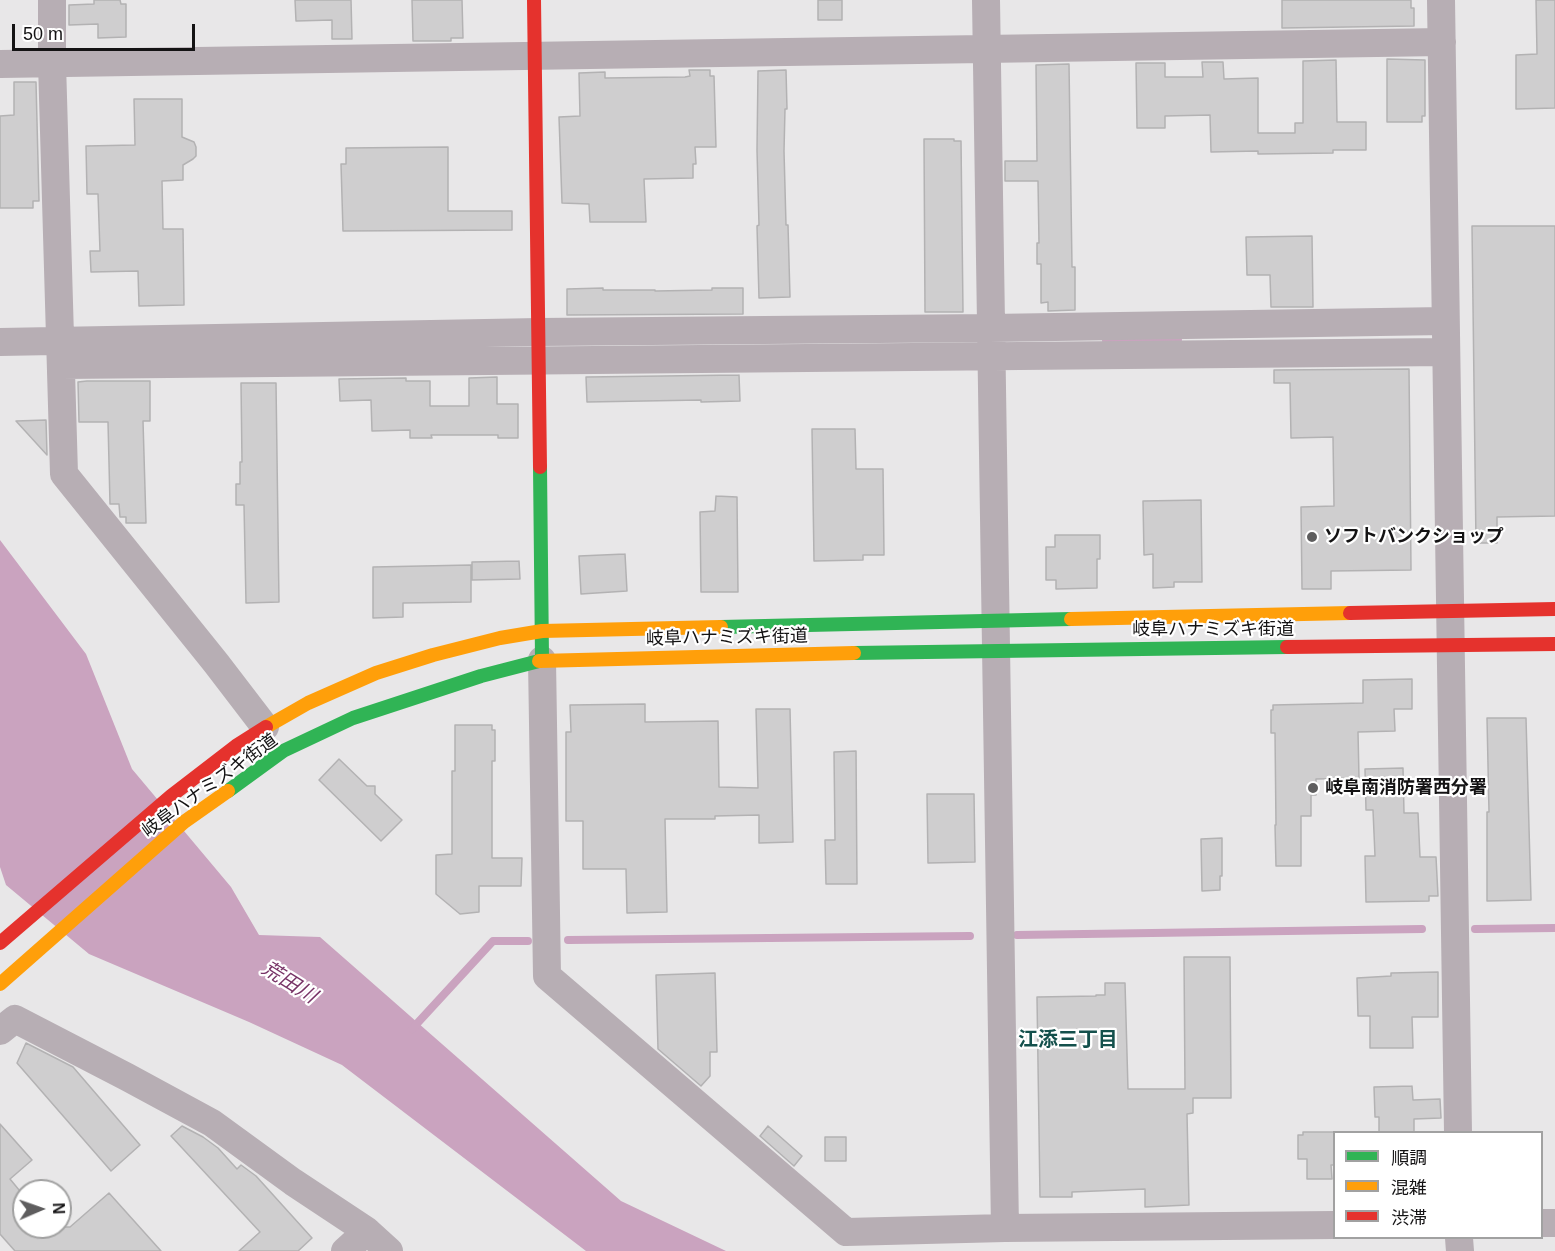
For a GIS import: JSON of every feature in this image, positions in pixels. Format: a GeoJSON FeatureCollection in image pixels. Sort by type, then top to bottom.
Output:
{"type":"FeatureCollection","features":[{"type":"Feature","properties":{"kind":"main road"},"geometry":{"type":"LineString","coordinates":[[534,0],[542,660]]}},
{"type":"Feature","properties":{"kind":"main road","name":"岐阜ハナミズキ街道"},"geometry":{"type":"LineString","coordinates":[[5,939],[171,796],[236,746],[265,727],[308,704],[376,674],[433,655],[500,638],[542,631],[1555,609]]}},
{"type":"Feature","properties":{"kind":"main road","name":"岐阜ハナミズキ街道"},"geometry":{"type":"LineString","coordinates":[[4,976],[33,956],[184,822],[283,751],[353,718],[438,689],[542,660],[997,650],[1555,644]]}},
{"type":"Feature","properties":{"kind":"street"},"geometry":{"type":"LineString","coordinates":[[52,0],[64,474],[265,727]]}},
{"type":"Feature","properties":{"kind":"street"},"geometry":{"type":"LineString","coordinates":[[986,0],[1005,1228]]}},
{"type":"Feature","properties":{"kind":"street"},"geometry":{"type":"LineString","coordinates":[[1441,0],[1458,1131]]}},
{"type":"Feature","properties":{"kind":"street"},"geometry":{"type":"LineString","coordinates":[[0,64],[1442,42]]}},
{"type":"Feature","properties":{"kind":"street"},"geometry":{"type":"LineString","coordinates":[[61,353],[539,332],[1445,321]]}},
{"type":"Feature","properties":{"kind":"street"},"geometry":{"type":"LineString","coordinates":[[0,342],[61,353],[539,360],[1446,352]]}},
{"type":"Feature","properties":{"kind":"street"},"geometry":{"type":"LineString","coordinates":[[542,660],[547,976],[846,1232],[1333,1225]]}},
{"type":"Feature","properties":{"kind":"street"},"geometry":{"type":"LineString","coordinates":[[0,1031],[15,1019],[212,1123],[293,1182],[367,1231],[389,1251]]}},
{"type":"Feature","properties":{"kind":"street"},"geometry":{"type":"LineString","coordinates":[[345,1251],[367,1231]]}},
{"type":"Feature","properties":{"kind":"water","name":"荒田川"},"geometry":{"type":"Polygon","coordinates":[[[0,540],[86,654],[132,769],[231,887],[259,935],[320,937],[621,1201],[726,1251],[586,1251],[342,1065],[249,1022],[89,954],[6,885],[0,867],[0,540]]]}},
{"type":"Feature","properties":{"kind":"building"},"geometry":{"type":"Polygon","coordinates":[[[94,0],[120,0],[121,4],[126,4],[126,37],[98,38],[98,24],[69,25],[69,5],[94,4],[94,0]]]}},
{"type":"Feature","properties":{"kind":"building"},"geometry":{"type":"Polygon","coordinates":[[[295,0],[351,0],[352,39],[332,39],[332,20],[296,21],[295,0]]]}},
{"type":"Feature","properties":{"kind":"building"},"geometry":{"type":"Polygon","coordinates":[[[412,0],[462,0],[463,38],[451,38],[451,41],[413,41],[412,0]]]}},
{"type":"Feature","properties":{"kind":"building"},"geometry":{"type":"Polygon","coordinates":[[[818,0],[842,0],[842,20],[818,20],[818,0]]]}},
{"type":"Feature","properties":{"kind":"building"},"geometry":{"type":"Polygon","coordinates":[[[1282,0],[1411,0],[1411,8],[1414,8],[1414,26],[1282,28],[1282,0]]]}},
{"type":"Feature","properties":{"kind":"building"},"geometry":{"type":"Polygon","coordinates":[[[1536,0],[1555,0],[1555,108],[1516,109],[1516,55],[1537,54],[1536,0]]]}},
{"type":"Feature","properties":{"kind":"building"},"geometry":{"type":"Polygon","coordinates":[[[1387,59],[1425,60],[1425,116],[1422,116],[1422,122],[1387,122],[1387,59]]]}},
{"type":"Feature","properties":{"kind":"building"},"geometry":{"type":"Polygon","coordinates":[[[1336,60],[1337,122],[1366,122],[1366,150],[1258,154],[1258,151],[1211,152],[1210,115],[1165,116],[1165,128],[1137,128],[1136,63],[1165,63],[1165,77],[1203,77],[1202,62],[1223,62],[1224,79],[1258,78],[1258,133],[1295,133],[1295,123],[1303,123],[1303,61],[1336,60]]]}},
{"type":"Feature","properties":{"kind":"building"},"geometry":{"type":"Polygon","coordinates":[[[1069,64],[1072,267],[1075,267],[1075,310],[1048,311],[1048,302],[1041,303],[1041,264],[1037,264],[1038,181],[1005,181],[1005,161],[1037,161],[1036,65],[1069,64]]]}},
{"type":"Feature","properties":{"kind":"building"},"geometry":{"type":"Polygon","coordinates":[[[689,70],[710,70],[710,76],[714,76],[716,147],[695,147],[696,164],[693,164],[693,178],[644,179],[646,222],[590,222],[589,204],[562,203],[559,117],[580,116],[579,73],[605,72],[605,78],[685,77],[690,76],[689,70]]]}},
{"type":"Feature","properties":{"kind":"building"},"geometry":{"type":"Polygon","coordinates":[[[786,70],[787,109],[785,109],[784,151],[790,297],[759,298],[758,71],[786,70]]]}},
{"type":"Feature","properties":{"kind":"building"},"geometry":{"type":"Polygon","coordinates":[[[14,82],[36,82],[39,201],[33,201],[33,208],[0,208],[0,116],[14,115],[14,82]]]}},
{"type":"Feature","properties":{"kind":"building"},"geometry":{"type":"Polygon","coordinates":[[[134,99],[182,99],[182,137],[194,142],[196,147],[196,156],[183,165],[183,180],[162,181],[163,229],[183,229],[184,305],[139,306],[138,271],[91,272],[90,251],[100,251],[98,194],[87,194],[86,146],[135,145],[134,99]]]}},
{"type":"Feature","properties":{"kind":"building"},"geometry":{"type":"Polygon","coordinates":[[[924,139],[961,141],[963,312],[925,312],[924,139]]]}},
{"type":"Feature","properties":{"kind":"building"},"geometry":{"type":"Polygon","coordinates":[[[448,147],[448,211],[512,211],[512,230],[343,231],[341,164],[346,164],[346,148],[448,147]]]}},
{"type":"Feature","properties":{"kind":"building"},"geometry":{"type":"Polygon","coordinates":[[[1472,226],[1555,226],[1555,516],[1497,517],[1497,543],[1476,543],[1472,226]]]}},
{"type":"Feature","properties":{"kind":"building"},"geometry":{"type":"Polygon","coordinates":[[[1312,236],[1313,307],[1271,307],[1270,275],[1247,275],[1246,237],[1312,236]]]}},
{"type":"Feature","properties":{"kind":"building"},"geometry":{"type":"Polygon","coordinates":[[[603,288],[603,290],[655,291],[743,288],[743,314],[567,315],[567,289],[603,288]]]}},
{"type":"Feature","properties":{"kind":"building"},"geometry":{"type":"Polygon","coordinates":[[[1409,369],[1411,570],[1331,571],[1331,589],[1302,589],[1301,507],[1334,506],[1333,437],[1291,438],[1290,383],[1274,383],[1274,370],[1409,369]]]}},
{"type":"Feature","properties":{"kind":"building"},"geometry":{"type":"Polygon","coordinates":[[[739,375],[740,401],[587,402],[586,377],[739,375]]]}},
{"type":"Feature","properties":{"kind":"building"},"geometry":{"type":"Polygon","coordinates":[[[497,377],[497,404],[518,404],[518,438],[498,438],[498,435],[431,435],[432,438],[410,438],[410,430],[372,431],[371,400],[340,401],[339,379],[406,378],[406,381],[430,381],[430,406],[469,406],[469,378],[497,377]]]}},
{"type":"Feature","properties":{"kind":"building"},"geometry":{"type":"Polygon","coordinates":[[[150,381],[150,421],[143,421],[146,523],[126,523],[126,517],[120,517],[119,504],[110,504],[108,422],[79,422],[78,382],[150,381]]]}},
{"type":"Feature","properties":{"kind":"building"},"geometry":{"type":"Polygon","coordinates":[[[241,383],[276,383],[279,602],[246,603],[244,505],[236,505],[236,484],[240,484],[240,462],[242,462],[241,383]]]}},
{"type":"Feature","properties":{"kind":"building"},"geometry":{"type":"Polygon","coordinates":[[[46,420],[47,455],[16,421],[46,420]]]}},
{"type":"Feature","properties":{"kind":"building"},"geometry":{"type":"Polygon","coordinates":[[[812,429],[855,429],[856,469],[883,469],[884,555],[863,555],[863,560],[814,561],[812,429]]]}},
{"type":"Feature","properties":{"kind":"building"},"geometry":{"type":"Polygon","coordinates":[[[716,496],[737,497],[738,592],[701,592],[700,512],[715,511],[716,496]]]}},
{"type":"Feature","properties":{"kind":"building"},"geometry":{"type":"Polygon","coordinates":[[[1201,500],[1202,582],[1174,582],[1174,587],[1153,588],[1153,554],[1144,555],[1143,501],[1201,500]]]}},
{"type":"Feature","properties":{"kind":"building"},"geometry":{"type":"Polygon","coordinates":[[[1055,535],[1100,535],[1097,588],[1056,589],[1056,580],[1046,580],[1046,547],[1055,547],[1055,535]]]}},
{"type":"Feature","properties":{"kind":"building"},"geometry":{"type":"Polygon","coordinates":[[[625,554],[627,591],[581,594],[579,556],[625,554]]]}},
{"type":"Feature","properties":{"kind":"building"},"geometry":{"type":"Polygon","coordinates":[[[519,561],[520,579],[472,580],[472,562],[519,561]]]}},
{"type":"Feature","properties":{"kind":"building"},"geometry":{"type":"Polygon","coordinates":[[[471,565],[471,602],[403,603],[403,617],[373,618],[373,567],[471,565]]]}},
{"type":"Feature","properties":{"kind":"building","name":"岐阜南消防署西分署"},"geometry":{"type":"Polygon","coordinates":[[[1412,679],[1412,709],[1394,709],[1395,731],[1358,732],[1359,778],[1316,779],[1316,795],[1311,795],[1311,816],[1301,816],[1301,866],[1276,866],[1275,733],[1271,733],[1273,705],[1363,703],[1363,680],[1412,679]]]}},
{"type":"Feature","properties":{"kind":"building"},"geometry":{"type":"Polygon","coordinates":[[[645,704],[645,722],[718,721],[719,787],[758,788],[756,709],[790,709],[793,842],[759,843],[759,815],[715,816],[715,819],[665,819],[667,912],[627,913],[626,869],[583,869],[583,821],[566,821],[566,732],[571,732],[570,705],[645,704]]]}},
{"type":"Feature","properties":{"kind":"building"},"geometry":{"type":"Polygon","coordinates":[[[1487,718],[1526,718],[1531,900],[1487,901],[1487,812],[1489,812],[1487,718]]]}},
{"type":"Feature","properties":{"kind":"building"},"geometry":{"type":"Polygon","coordinates":[[[455,725],[492,725],[492,730],[495,730],[495,761],[492,761],[492,858],[522,858],[521,886],[479,886],[479,912],[460,914],[436,894],[436,855],[452,854],[452,771],[455,771],[455,725]]]}},
{"type":"Feature","properties":{"kind":"building"},"geometry":{"type":"Polygon","coordinates":[[[856,751],[857,884],[826,884],[825,840],[835,840],[834,752],[856,751]]]}},
{"type":"Feature","properties":{"kind":"building"},"geometry":{"type":"Polygon","coordinates":[[[339,759],[367,786],[375,786],[375,794],[402,820],[381,841],[319,780],[339,759]]]}},
{"type":"Feature","properties":{"kind":"building"},"geometry":{"type":"Polygon","coordinates":[[[1403,768],[1404,813],[1418,813],[1420,857],[1436,857],[1438,896],[1429,896],[1429,901],[1366,902],[1365,856],[1375,856],[1373,810],[1366,810],[1365,769],[1403,768]]]}},
{"type":"Feature","properties":{"kind":"building"},"geometry":{"type":"Polygon","coordinates":[[[927,794],[974,794],[975,862],[928,863],[927,794]]]}},
{"type":"Feature","properties":{"kind":"building"},"geometry":{"type":"Polygon","coordinates":[[[1222,838],[1220,890],[1202,891],[1201,839],[1222,838]]]}},
{"type":"Feature","properties":{"kind":"building"},"geometry":{"type":"Polygon","coordinates":[[[1184,957],[1230,957],[1231,1098],[1193,1098],[1193,1113],[1187,1114],[1189,1205],[1145,1207],[1145,1189],[1072,1192],[1072,1197],[1040,1197],[1037,997],[1105,995],[1105,983],[1125,983],[1128,1089],[1185,1089],[1184,957]]]}},
{"type":"Feature","properties":{"kind":"building"},"geometry":{"type":"Polygon","coordinates":[[[1438,972],[1438,1017],[1412,1017],[1413,1048],[1370,1048],[1370,1016],[1358,1016],[1357,978],[1391,976],[1391,973],[1438,972]]]}},
{"type":"Feature","properties":{"kind":"building"},"geometry":{"type":"Polygon","coordinates":[[[715,973],[717,1052],[710,1052],[710,1076],[701,1086],[658,1049],[656,975],[715,973]]]}},
{"type":"Feature","properties":{"kind":"building"},"geometry":{"type":"Polygon","coordinates":[[[26,1043],[73,1067],[140,1145],[111,1171],[17,1063],[26,1043]]]}},
{"type":"Feature","properties":{"kind":"building"},"geometry":{"type":"Polygon","coordinates":[[[1412,1086],[1413,1100],[1440,1099],[1441,1118],[1414,1119],[1414,1131],[1379,1131],[1379,1117],[1375,1117],[1374,1087],[1412,1086]]]}},
{"type":"Feature","properties":{"kind":"building"},"geometry":{"type":"Polygon","coordinates":[[[0,1124],[32,1160],[10,1179],[12,1181],[12,1239],[72,1239],[72,1225],[109,1193],[161,1251],[15,1251],[0,1234],[0,1124]]]}},
{"type":"Feature","properties":{"kind":"building"},"geometry":{"type":"Polygon","coordinates":[[[182,1126],[218,1148],[237,1169],[241,1165],[256,1176],[312,1238],[298,1251],[239,1251],[260,1232],[171,1136],[182,1126]]]}},
{"type":"Feature","properties":{"kind":"building"},"geometry":{"type":"Polygon","coordinates":[[[768,1126],[802,1156],[794,1166],[760,1136],[768,1126]]]}},
{"type":"Feature","properties":{"kind":"building"},"geometry":{"type":"Polygon","coordinates":[[[1303,1132],[1333,1132],[1332,1179],[1307,1179],[1307,1159],[1298,1159],[1298,1135],[1303,1135],[1303,1132]]]}},
{"type":"Feature","properties":{"kind":"building"},"geometry":{"type":"Polygon","coordinates":[[[825,1137],[846,1137],[846,1161],[825,1161],[825,1137]]]}},
{"type":"Feature","properties":{"kind":"waterway"},"geometry":{"type":"LineString","coordinates":[[1106,340],[1178,340]]}},
{"type":"Feature","properties":{"kind":"waterway"},"geometry":{"type":"LineString","coordinates":[[1475,929],[1555,928]]}},
{"type":"Feature","properties":{"kind":"waterway"},"geometry":{"type":"LineString","coordinates":[[1017,935],[1422,929]]}},
{"type":"Feature","properties":{"kind":"waterway"},"geometry":{"type":"LineString","coordinates":[[568,940],[970,936]]}},
{"type":"Feature","properties":{"kind":"waterway"},"geometry":{"type":"LineString","coordinates":[[412,1029],[493,941],[528,941]]}},
{"type":"Feature","properties":{"kind":"traffic: fast"},"geometry":{"type":"LineString","coordinates":[[540,467],[542,658]]}},
{"type":"Feature","properties":{"kind":"traffic: fast"},"geometry":{"type":"LineString","coordinates":[[721,627],[1071,619]]}},
{"type":"Feature","properties":{"kind":"traffic: fast"},"geometry":{"type":"LineString","coordinates":[[854,653],[1287,647]]}},
{"type":"Feature","properties":{"kind":"traffic: fast"},"geometry":{"type":"LineString","coordinates":[[228,791],[283,751],[353,718],[481,676],[539,661]]}},
{"type":"Feature","properties":{"kind":"traffic: slow"},"geometry":{"type":"LineString","coordinates":[[1071,619],[1350,613]]}},
{"type":"Feature","properties":{"kind":"traffic: slow"},"geometry":{"type":"LineString","coordinates":[[266,727],[308,703],[376,673],[433,655],[500,638],[542,631],[721,627]]}},
{"type":"Feature","properties":{"kind":"traffic: slow"},"geometry":{"type":"LineString","coordinates":[[539,661],[854,653]]}},
{"type":"Feature","properties":{"kind":"traffic: slow"},"geometry":{"type":"LineString","coordinates":[[0,984],[184,822],[228,791]]}},
{"type":"Feature","properties":{"kind":"traffic: jam"},"geometry":{"type":"LineString","coordinates":[[534,0],[540,467]]}},
{"type":"Feature","properties":{"kind":"traffic: jam"},"geometry":{"type":"LineString","coordinates":[[1350,613],[1555,609]]}},
{"type":"Feature","properties":{"kind":"traffic: jam"},"geometry":{"type":"LineString","coordinates":[[1287,647],[1555,644]]}},
{"type":"Feature","properties":{"kind":"traffic: jam"},"geometry":{"type":"LineString","coordinates":[[0,943],[171,796],[236,746],[266,727]]}},
{"type":"Feature","properties":{"kind":"place","name":"ソフトバンクショップ"},"geometry":{"type":"Point","coordinates":[1312,537]}},
{"type":"Feature","properties":{"kind":"place","name":"岐阜南消防署西分署"},"geometry":{"type":"Point","coordinates":[1313,788]}},
{"type":"Feature","properties":{"kind":"district","name":"江添三丁目"},"geometry":{"type":"Point","coordinates":[1068,1040]}}]}
